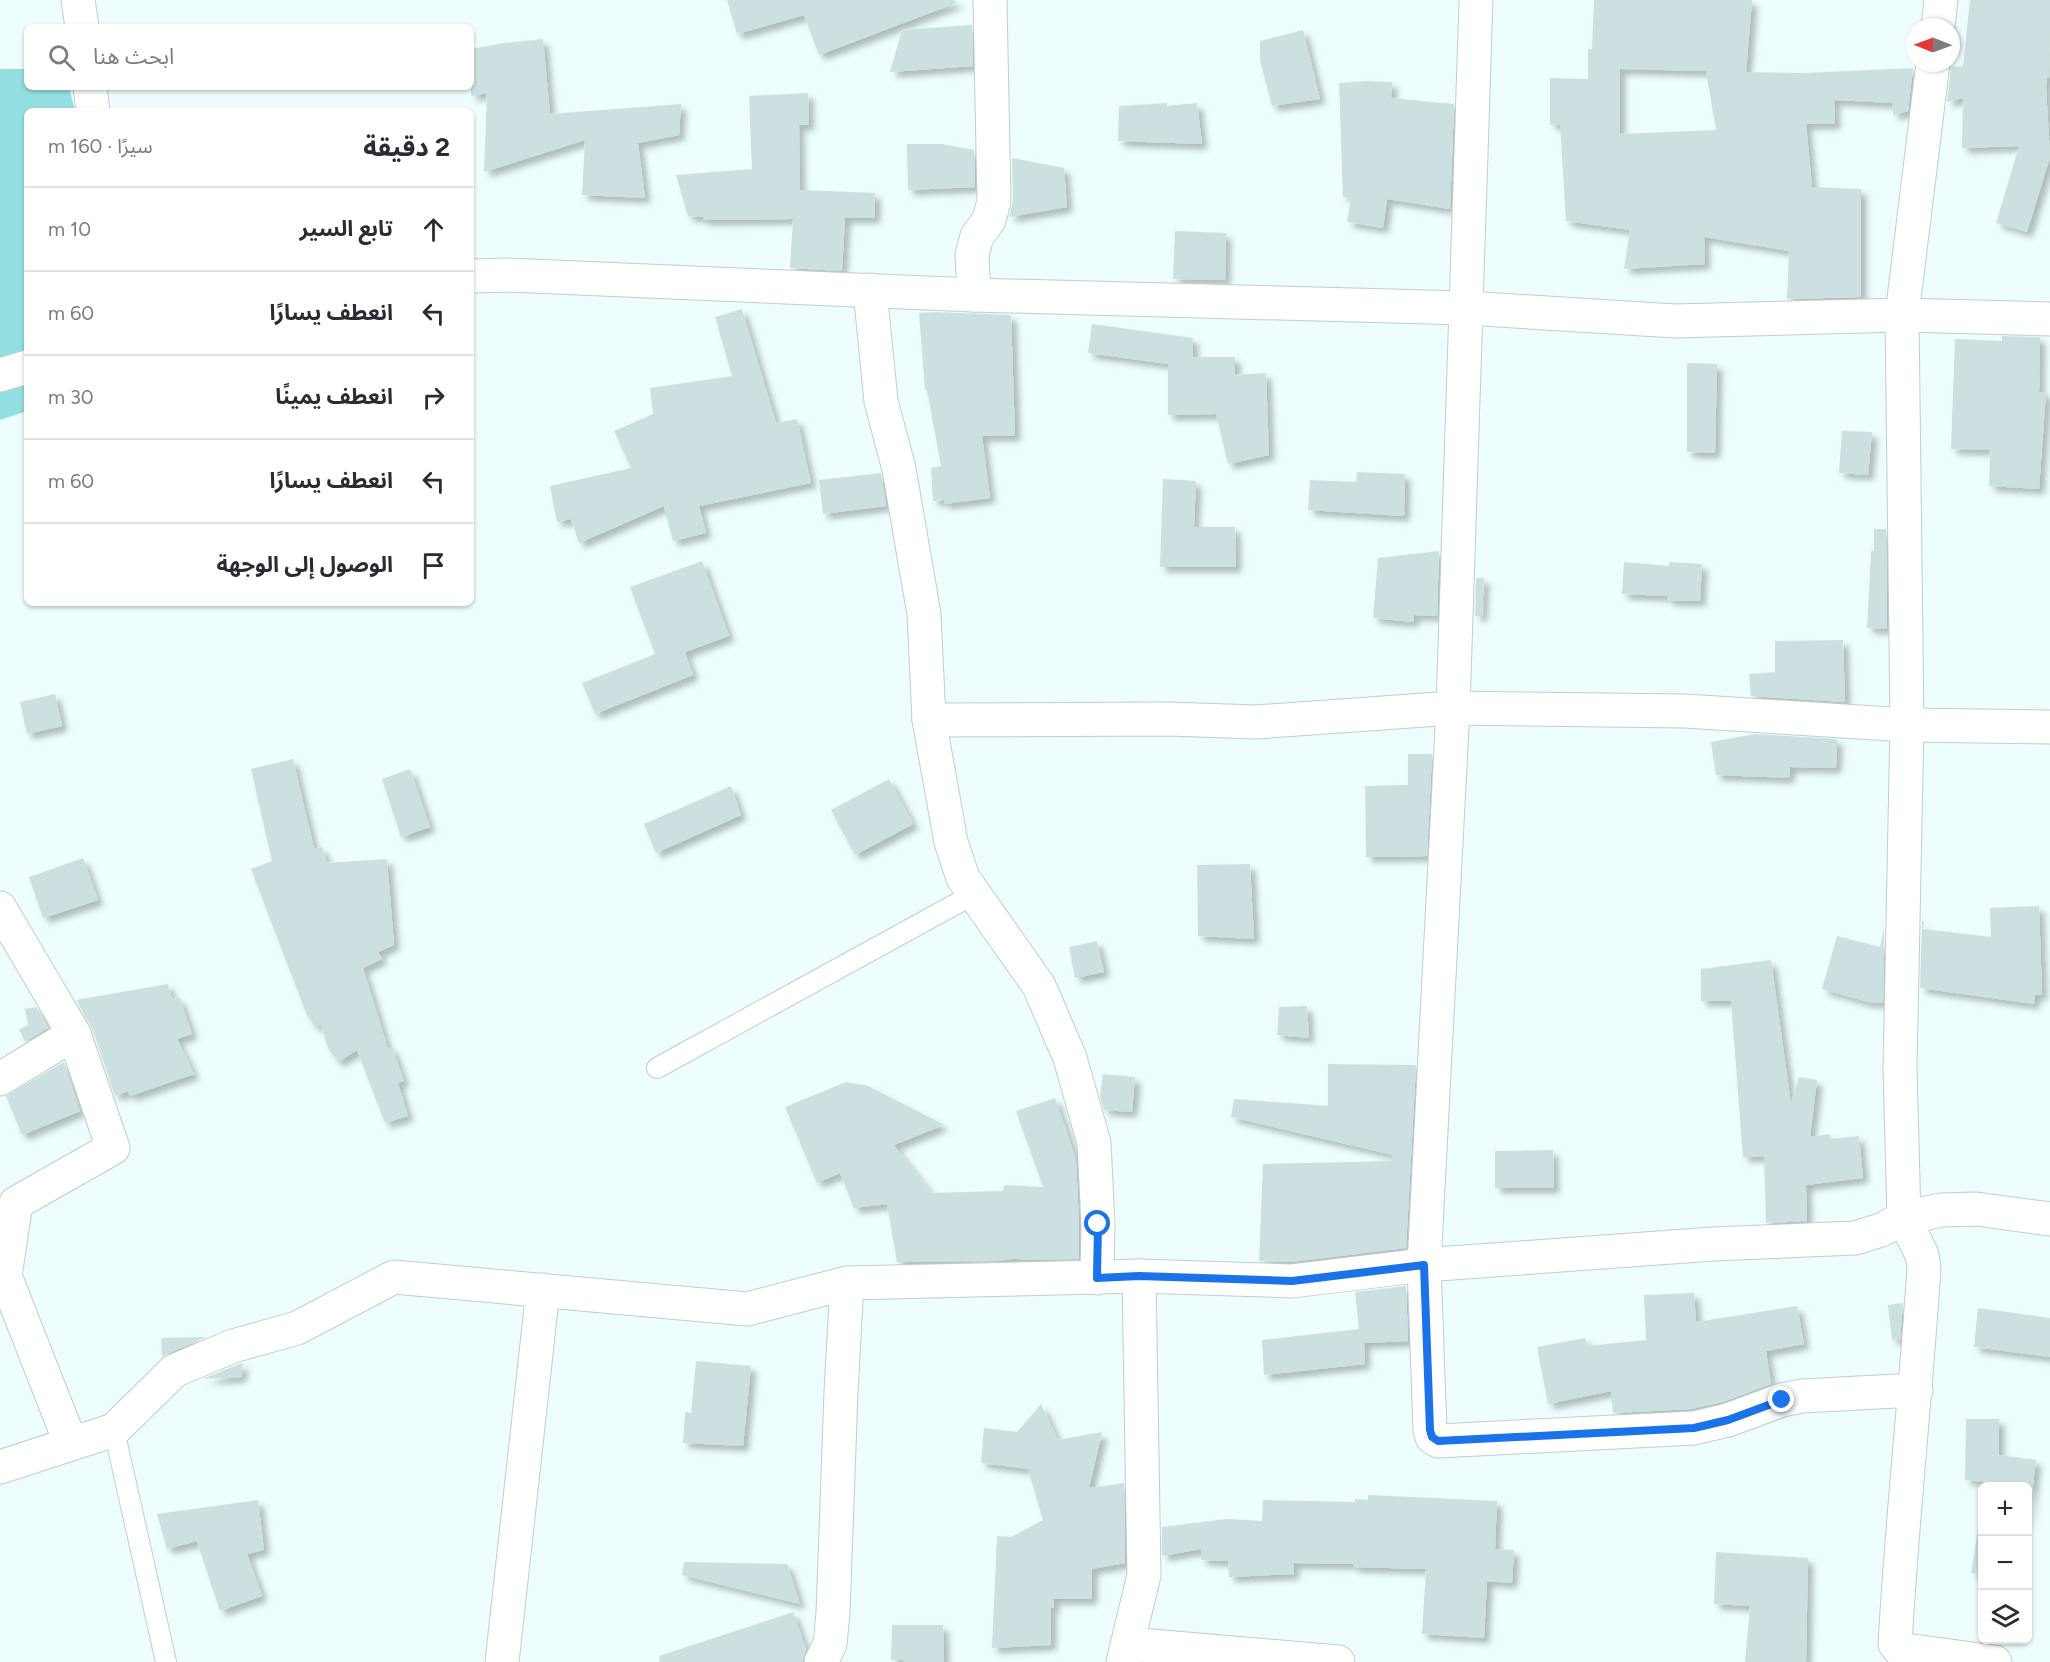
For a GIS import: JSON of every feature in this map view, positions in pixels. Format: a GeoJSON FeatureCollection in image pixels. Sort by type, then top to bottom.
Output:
{"type":"FeatureCollection","features":[{"type":"Feature","properties":{"kind":"street"},"geometry":{"type":"LineString","coordinates":[[78,0],[82,24]]}},
{"type":"Feature","properties":{"kind":"street"},"geometry":{"type":"LineString","coordinates":[[974,295],[972,255],[977,236],[989,220],[994,201],[990,0]]}},
{"type":"Feature","properties":{"kind":"street"},"geometry":{"type":"LineString","coordinates":[[1476,0],[1453,708],[1424,1265],[1432,1437],[1438,1441],[1694,1428],[1728,1420],[1792,1398],[1916,1390]]}},
{"type":"Feature","properties":{"kind":"street"},"geometry":{"type":"LineString","coordinates":[[1939,18],[1941,0]]}},
{"type":"Feature","properties":{"kind":"street"},"geometry":{"type":"LineString","coordinates":[[1932,72],[1902,315],[1907,725],[1900,1068],[1904,1218],[1922,1255],[1924,1267],[1895,1644],[1896,1655],[1995,1662]]}},
{"type":"Feature","properties":{"kind":"street"},"geometry":{"type":"LineString","coordinates":[[90,90],[93,108]]}},
{"type":"Feature","properties":{"kind":"street"},"geometry":{"type":"LineString","coordinates":[[474,276],[506,274],[974,295],[1466,308],[1676,321],[1902,315],[2050,319]]}},
{"type":"Feature","properties":{"kind":"street"},"geometry":{"type":"LineString","coordinates":[[870,290],[881,401],[899,469],[924,614],[929,720],[951,842],[963,878],[1039,987],[1070,1058],[1094,1143],[1098,1224],[1097,1278]]}},
{"type":"Feature","properties":{"kind":"street"},"geometry":{"type":"LineString","coordinates":[[0,375],[24,368]]}},
{"type":"Feature","properties":{"kind":"street"},"geometry":{"type":"LineString","coordinates":[[929,720],[1170,719],[1256,722],[1453,708],[1685,711],[1907,725],[2050,727]]}},
{"type":"Feature","properties":{"kind":"street"},"geometry":{"type":"LineString","coordinates":[[0,908],[74,1034],[113,1148],[16,1203],[5,1276],[71,1444]]}},
{"type":"Feature","properties":{"kind":"street"},"geometry":{"type":"LineString","coordinates":[[0,1079],[74,1034]]}},
{"type":"Feature","properties":{"kind":"street"},"geometry":{"type":"LineString","coordinates":[[0,1467],[114,1430],[174,1371],[233,1346],[297,1328],[393,1277],[747,1309],[847,1283],[1139,1276],[1292,1281],[1424,1265],[1713,1244],[1854,1238],[1881,1230],[1904,1218],[1941,1210],[1976,1209],[2050,1219]]}},
{"type":"Feature","properties":{"kind":"street"},"geometry":{"type":"LineString","coordinates":[[1139,1276],[1144,1575],[1125,1653],[1338,1662]]}},
{"type":"Feature","properties":{"kind":"street"},"geometry":{"type":"LineString","coordinates":[[821,1662],[830,1644],[847,1283]]}},
{"type":"Feature","properties":{"kind":"street"},"geometry":{"type":"LineString","coordinates":[[502,1662],[543,1290]]}},
{"type":"Feature","properties":{"kind":"lane"},"geometry":{"type":"LineString","coordinates":[[657,1068],[974,894]]}},
{"type":"Feature","properties":{"kind":"lane"},"geometry":{"type":"LineString","coordinates":[[114,1430],[166,1662]]}},
{"type":"Feature","properties":{"kind":"shaded area"},"geometry":{"type":"Polygon","coordinates":[[[0,69],[24,69],[24,90],[70,90],[74,108],[24,108],[24,412],[0,420],[0,69]]]}},
{"type":"Feature","properties":{"kind":"building"},"geometry":{"type":"Polygon","coordinates":[[[727,0],[955,0],[956,3],[819,55],[804,15],[737,34],[727,0]]]}},
{"type":"Feature","properties":{"kind":"building"},"geometry":{"type":"Polygon","coordinates":[[[1594,0],[1752,0],[1746,72],[1805,73],[1906,68],[1906,72],[1913,72],[1908,111],[1893,115],[1892,103],[1834,100],[1835,124],[1806,124],[1812,187],[1861,189],[1861,297],[1787,299],[1789,251],[1704,237],[1705,264],[1624,269],[1630,230],[1566,221],[1560,124],[1550,125],[1550,78],[1588,79],[1588,49],[1592,49],[1594,0]],[[1620,69],[1620,134],[1716,130],[1706,71],[1620,69]]]}},
{"type":"Feature","properties":{"kind":"building"},"geometry":{"type":"Polygon","coordinates":[[[1970,0],[2050,0],[2049,78],[2047,78],[2046,87],[2050,157],[2027,232],[1996,223],[2019,146],[1962,148],[1963,98],[1947,102],[1950,72],[1960,72],[1960,66],[1963,66],[1970,0]]]}},
{"type":"Feature","properties":{"kind":"building"},"geometry":{"type":"Polygon","coordinates":[[[972,25],[973,66],[890,72],[902,30],[972,25]]]}},
{"type":"Feature","properties":{"kind":"building"},"geometry":{"type":"Polygon","coordinates":[[[1303,30],[1320,99],[1272,106],[1260,60],[1260,41],[1303,30]]]}},
{"type":"Feature","properties":{"kind":"building"},"geometry":{"type":"Polygon","coordinates":[[[543,39],[550,114],[681,104],[679,135],[638,143],[645,198],[582,195],[585,140],[484,172],[487,93],[471,96],[471,90],[474,90],[474,48],[543,39]]]}},
{"type":"Feature","properties":{"kind":"building"},"geometry":{"type":"Polygon","coordinates":[[[1392,82],[1391,98],[1454,104],[1450,209],[1387,199],[1383,228],[1347,222],[1351,197],[1343,197],[1339,83],[1392,82]]]}},
{"type":"Feature","properties":{"kind":"building"},"geometry":{"type":"Polygon","coordinates":[[[808,93],[809,125],[799,125],[800,190],[875,193],[875,218],[845,218],[842,271],[790,268],[793,219],[703,220],[703,217],[688,216],[676,175],[752,169],[749,96],[808,93]]]}},
{"type":"Feature","properties":{"kind":"building"},"geometry":{"type":"Polygon","coordinates":[[[1167,103],[1167,106],[1197,103],[1202,144],[1118,141],[1119,106],[1167,103]]]}},
{"type":"Feature","properties":{"kind":"building"},"geometry":{"type":"Polygon","coordinates":[[[907,144],[942,144],[974,150],[975,187],[908,190],[907,144]]]}},
{"type":"Feature","properties":{"kind":"building"},"geometry":{"type":"Polygon","coordinates":[[[1012,158],[1064,168],[1067,207],[1009,217],[1013,201],[1012,158]]]}},
{"type":"Feature","properties":{"kind":"building"},"geometry":{"type":"Polygon","coordinates":[[[1175,231],[1226,233],[1225,280],[1173,279],[1175,231]]]}},
{"type":"Feature","properties":{"kind":"building"},"geometry":{"type":"Polygon","coordinates":[[[742,309],[776,423],[797,419],[811,483],[699,506],[706,533],[673,541],[664,506],[579,543],[571,519],[557,522],[550,486],[631,468],[614,431],[653,414],[650,388],[732,376],[715,317],[742,309]]]}},
{"type":"Feature","properties":{"kind":"building"},"geometry":{"type":"Polygon","coordinates":[[[919,313],[1011,315],[1015,436],[982,436],[990,498],[944,504],[944,500],[933,501],[931,468],[941,466],[927,390],[925,390],[919,313]]]}},
{"type":"Feature","properties":{"kind":"building"},"geometry":{"type":"Polygon","coordinates":[[[1092,324],[1193,338],[1193,357],[1235,357],[1235,375],[1266,373],[1269,455],[1228,464],[1216,414],[1168,415],[1168,364],[1088,353],[1092,324]]]}},
{"type":"Feature","properties":{"kind":"building"},"geometry":{"type":"Polygon","coordinates":[[[2002,336],[2040,337],[2039,392],[2046,392],[2039,489],[1989,486],[1990,450],[1951,449],[1955,339],[2002,341],[2002,336]]]}},
{"type":"Feature","properties":{"kind":"building"},"geometry":{"type":"Polygon","coordinates":[[[1687,363],[1717,364],[1715,453],[1687,452],[1687,363]]]}},
{"type":"Feature","properties":{"kind":"building"},"geometry":{"type":"Polygon","coordinates":[[[1842,431],[1872,432],[1868,475],[1839,473],[1842,431]]]}},
{"type":"Feature","properties":{"kind":"building"},"geometry":{"type":"Polygon","coordinates":[[[1357,472],[1405,474],[1404,516],[1308,510],[1310,480],[1356,482],[1357,472]]]}},
{"type":"Feature","properties":{"kind":"building"},"geometry":{"type":"Polygon","coordinates":[[[881,473],[886,506],[823,514],[819,480],[881,473]]]}},
{"type":"Feature","properties":{"kind":"building"},"geometry":{"type":"Polygon","coordinates":[[[1163,479],[1196,481],[1194,527],[1235,527],[1236,567],[1160,567],[1163,479]]]}},
{"type":"Feature","properties":{"kind":"building"},"geometry":{"type":"Polygon","coordinates":[[[1874,529],[1886,529],[1887,629],[1867,628],[1874,529]]]}},
{"type":"Feature","properties":{"kind":"building"},"geometry":{"type":"Polygon","coordinates":[[[1439,551],[1437,616],[1414,615],[1413,622],[1373,618],[1378,558],[1439,551]]]}},
{"type":"Feature","properties":{"kind":"building"},"geometry":{"type":"Polygon","coordinates":[[[702,561],[729,636],[685,652],[693,675],[595,714],[582,683],[655,654],[630,587],[702,561]]]}},
{"type":"Feature","properties":{"kind":"building"},"geometry":{"type":"Polygon","coordinates":[[[1624,562],[1669,566],[1669,562],[1702,564],[1700,601],[1667,600],[1668,596],[1622,594],[1624,562]]]}},
{"type":"Feature","properties":{"kind":"building"},"geometry":{"type":"Polygon","coordinates":[[[1476,578],[1484,578],[1482,616],[1475,616],[1476,578]]]}},
{"type":"Feature","properties":{"kind":"building"},"geometry":{"type":"Polygon","coordinates":[[[1843,640],[1845,702],[1751,696],[1749,674],[1775,672],[1775,641],[1843,640]]]}},
{"type":"Feature","properties":{"kind":"building"},"geometry":{"type":"Polygon","coordinates":[[[55,694],[62,726],[27,734],[20,702],[55,694]]]}},
{"type":"Feature","properties":{"kind":"building"},"geometry":{"type":"Polygon","coordinates":[[[1755,734],[1837,739],[1836,768],[1790,767],[1789,778],[1716,775],[1711,742],[1755,734]]]}},
{"type":"Feature","properties":{"kind":"building"},"geometry":{"type":"Polygon","coordinates":[[[1408,754],[1432,754],[1427,856],[1366,857],[1365,786],[1408,785],[1408,754]]]}},
{"type":"Feature","properties":{"kind":"building"},"geometry":{"type":"Polygon","coordinates":[[[293,759],[314,849],[322,847],[327,863],[387,859],[394,945],[378,952],[382,959],[363,968],[388,1049],[392,1047],[404,1081],[398,1083],[408,1116],[385,1123],[357,1050],[338,1062],[328,1048],[321,1025],[315,1027],[306,1013],[251,869],[272,861],[251,769],[293,759]]]}},
{"type":"Feature","properties":{"kind":"building"},"geometry":{"type":"Polygon","coordinates":[[[410,769],[430,827],[401,837],[382,779],[410,769]]]}},
{"type":"Feature","properties":{"kind":"building"},"geometry":{"type":"Polygon","coordinates":[[[889,779],[913,824],[855,855],[831,810],[889,779]]]}},
{"type":"Feature","properties":{"kind":"building"},"geometry":{"type":"Polygon","coordinates":[[[731,786],[741,815],[656,853],[644,824],[731,786]]]}},
{"type":"Feature","properties":{"kind":"building"},"geometry":{"type":"Polygon","coordinates":[[[83,858],[98,900],[43,918],[29,877],[83,858]]]}},
{"type":"Feature","properties":{"kind":"building"},"geometry":{"type":"Polygon","coordinates":[[[1250,864],[1254,939],[1198,936],[1197,865],[1250,864]]]}},
{"type":"Feature","properties":{"kind":"building"},"geometry":{"type":"Polygon","coordinates":[[[2039,906],[2042,995],[2035,994],[2034,1004],[1920,988],[1922,921],[1924,922],[1923,929],[1991,937],[1990,908],[2039,906]]]}},
{"type":"Feature","properties":{"kind":"building"},"geometry":{"type":"Polygon","coordinates":[[[1884,927],[1883,1003],[1868,1002],[1822,989],[1837,936],[1880,947],[1884,927]]]}},
{"type":"Feature","properties":{"kind":"building"},"geometry":{"type":"Polygon","coordinates":[[[1097,941],[1104,972],[1075,978],[1069,947],[1097,941]]]}},
{"type":"Feature","properties":{"kind":"building"},"geometry":{"type":"Polygon","coordinates":[[[1771,960],[1791,1104],[1799,1077],[1817,1080],[1810,1137],[1830,1134],[1831,1139],[1859,1136],[1863,1178],[1806,1185],[1807,1221],[1766,1223],[1764,1156],[1743,1157],[1731,1001],[1701,1001],[1701,969],[1771,960]]]}},
{"type":"Feature","properties":{"kind":"building"},"geometry":{"type":"Polygon","coordinates":[[[168,984],[172,999],[179,997],[192,1034],[177,1039],[194,1074],[130,1096],[128,1091],[115,1096],[92,1028],[76,1000],[168,984]]]}},
{"type":"Feature","properties":{"kind":"building"},"geometry":{"type":"Polygon","coordinates":[[[1307,1006],[1309,1038],[1277,1035],[1279,1007],[1307,1006]]]}},
{"type":"Feature","properties":{"kind":"building"},"geometry":{"type":"Polygon","coordinates":[[[36,1007],[48,1028],[25,1042],[19,1029],[28,1025],[25,1009],[36,1007]]]}},
{"type":"Feature","properties":{"kind":"building"},"geometry":{"type":"Polygon","coordinates":[[[64,1062],[80,1111],[22,1135],[6,1096],[64,1062]]]}},
{"type":"Feature","properties":{"kind":"building"},"geometry":{"type":"Polygon","coordinates":[[[1328,1064],[1416,1065],[1406,1248],[1291,1262],[1259,1261],[1263,1164],[1392,1161],[1393,1155],[1231,1117],[1234,1099],[1328,1106],[1328,1064]]]}},
{"type":"Feature","properties":{"kind":"building"},"geometry":{"type":"Polygon","coordinates":[[[1103,1074],[1135,1077],[1132,1112],[1104,1110],[1100,1096],[1103,1074]]]}},
{"type":"Feature","properties":{"kind":"building"},"geometry":{"type":"Polygon","coordinates":[[[846,1082],[868,1086],[944,1125],[894,1145],[931,1193],[1003,1191],[1004,1185],[1043,1187],[1016,1111],[1055,1098],[1076,1160],[1079,1259],[1019,1260],[1019,1258],[997,1261],[897,1262],[887,1204],[854,1208],[840,1173],[817,1183],[785,1107],[846,1082]]]}},
{"type":"Feature","properties":{"kind":"building"},"geometry":{"type":"Polygon","coordinates":[[[1553,1150],[1554,1188],[1495,1188],[1495,1151],[1553,1150]]]}},
{"type":"Feature","properties":{"kind":"building"},"geometry":{"type":"Polygon","coordinates":[[[1406,1286],[1408,1341],[1364,1343],[1365,1364],[1264,1375],[1262,1340],[1359,1329],[1355,1292],[1406,1286]]]}},
{"type":"Feature","properties":{"kind":"building"},"geometry":{"type":"Polygon","coordinates":[[[1694,1293],[1696,1322],[1797,1306],[1804,1344],[1766,1351],[1771,1384],[1723,1402],[1691,1409],[1613,1413],[1611,1391],[1548,1404],[1537,1347],[1585,1338],[1587,1346],[1646,1340],[1644,1295],[1694,1293]]]}},
{"type":"Feature","properties":{"kind":"building"},"geometry":{"type":"Polygon","coordinates":[[[1903,1303],[1900,1339],[1892,1340],[1888,1305],[1903,1303]]]}},
{"type":"Feature","properties":{"kind":"building"},"geometry":{"type":"Polygon","coordinates":[[[1978,1308],[2050,1318],[2050,1357],[1974,1347],[1978,1308]]]}},
{"type":"Feature","properties":{"kind":"building"},"geometry":{"type":"Polygon","coordinates":[[[206,1337],[167,1354],[162,1357],[161,1338],[206,1337]]]}},
{"type":"Feature","properties":{"kind":"building"},"geometry":{"type":"Polygon","coordinates":[[[696,1361],[751,1366],[743,1446],[683,1443],[685,1412],[691,1413],[696,1361]]]}},
{"type":"Feature","properties":{"kind":"building"},"geometry":{"type":"Polygon","coordinates":[[[243,1363],[241,1377],[203,1379],[239,1364],[243,1363]]]}},
{"type":"Feature","properties":{"kind":"building"},"geometry":{"type":"Polygon","coordinates":[[[1041,1404],[1058,1440],[1102,1432],[1089,1488],[1124,1483],[1125,1563],[1092,1569],[1092,1599],[1053,1599],[1051,1645],[992,1648],[997,1536],[1011,1537],[1043,1520],[1028,1469],[981,1463],[984,1428],[1017,1432],[1041,1404]]]}},
{"type":"Feature","properties":{"kind":"building"},"geometry":{"type":"Polygon","coordinates":[[[1966,1419],[1999,1419],[1999,1455],[2036,1460],[2032,1494],[2032,1482],[1965,1480],[1966,1419]]]}},
{"type":"Feature","properties":{"kind":"building"},"geometry":{"type":"Polygon","coordinates":[[[1368,1495],[1497,1501],[1495,1549],[1514,1550],[1512,1583],[1487,1581],[1484,1638],[1422,1634],[1426,1569],[1293,1563],[1294,1574],[1229,1577],[1228,1561],[1201,1560],[1201,1549],[1162,1556],[1162,1527],[1227,1519],[1262,1521],[1263,1500],[1355,1502],[1355,1499],[1368,1500],[1368,1495]]]}},
{"type":"Feature","properties":{"kind":"building"},"geometry":{"type":"Polygon","coordinates":[[[258,1500],[264,1550],[247,1554],[262,1596],[220,1611],[197,1541],[167,1549],[157,1514],[258,1500]]]}},
{"type":"Feature","properties":{"kind":"building"},"geometry":{"type":"Polygon","coordinates":[[[1978,1529],[1978,1574],[1971,1573],[1978,1529]]]}},
{"type":"Feature","properties":{"kind":"building"},"geometry":{"type":"Polygon","coordinates":[[[1716,1552],[1808,1558],[1806,1662],[1745,1662],[1750,1606],[1714,1604],[1716,1552]]]}},
{"type":"Feature","properties":{"kind":"building"},"geometry":{"type":"Polygon","coordinates":[[[684,1562],[787,1564],[800,1604],[682,1575],[684,1562]]]}},
{"type":"Feature","properties":{"kind":"building"},"geometry":{"type":"Polygon","coordinates":[[[793,1612],[806,1649],[802,1662],[660,1662],[659,1656],[793,1612]]]}},
{"type":"Feature","properties":{"kind":"building"},"geometry":{"type":"Polygon","coordinates":[[[892,1625],[943,1625],[944,1662],[891,1660],[892,1625]]]}},
{"type":"Feature","properties":{"kind":"route"},"geometry":{"type":"LineString","coordinates":[[1098,1224],[1097,1278],[1139,1276],[1292,1281],[1424,1265],[1430,1430],[1432,1437],[1438,1441],[1694,1428],[1728,1420],[1782,1400]]}}]}
